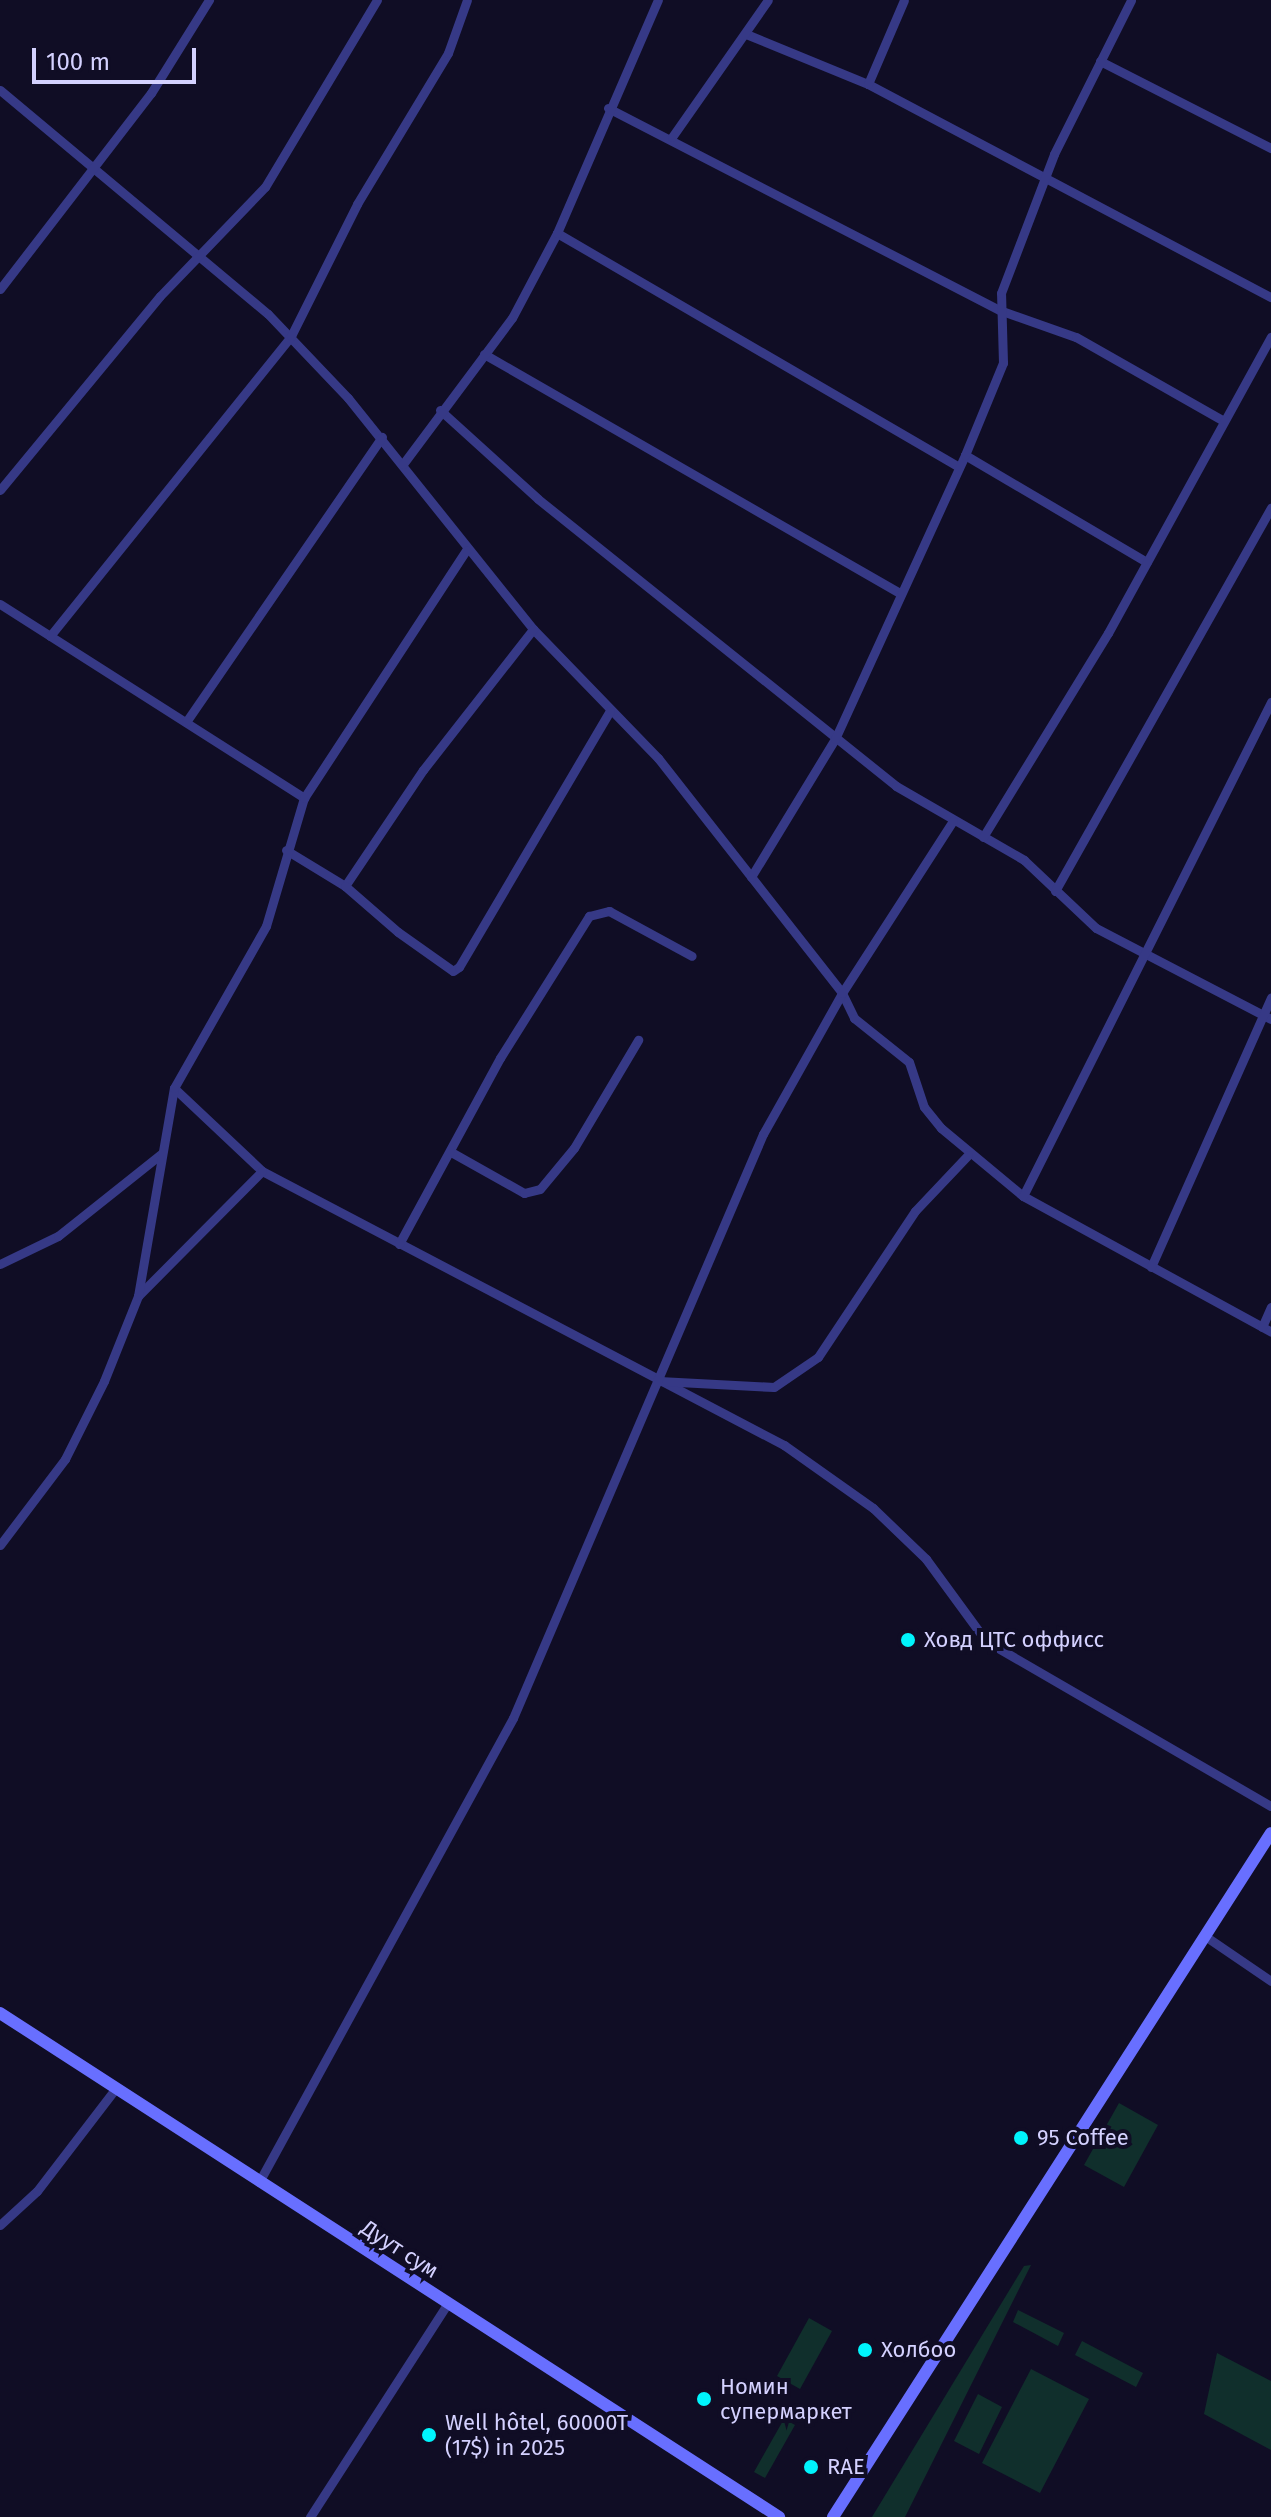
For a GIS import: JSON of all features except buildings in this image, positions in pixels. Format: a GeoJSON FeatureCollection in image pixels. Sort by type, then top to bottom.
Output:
{"type":"FeatureCollection","features":[{"type":"Feature","properties":{"kind":"main road"},"geometry":{"type":"LineString","coordinates":[[833,2517],[1271,1833]]}},
{"type":"Feature","properties":{"kind":"main road","name":"Дуут сум"},"geometry":{"type":"LineString","coordinates":[[0,2013],[779,2517]]}},
{"type":"Feature","properties":{"kind":"street"},"geometry":{"type":"LineString","coordinates":[[0,289],[93,167],[209,0]]}},
{"type":"Feature","properties":{"kind":"street"},"geometry":{"type":"LineString","coordinates":[[0,490],[198,254],[265,187],[377,0]]}},
{"type":"Feature","properties":{"kind":"street"},"geometry":{"type":"LineString","coordinates":[[50,636],[291,336],[357,204],[448,53],[467,0]]}},
{"type":"Feature","properties":{"kind":"street"},"geometry":{"type":"LineString","coordinates":[[403,464],[484,354],[557,233],[608,108],[658,0]]}},
{"type":"Feature","properties":{"kind":"street"},"geometry":{"type":"LineString","coordinates":[[672,137],[768,0]]}},
{"type":"Feature","properties":{"kind":"street"},"geometry":{"type":"LineString","coordinates":[[868,84],[904,0]]}},
{"type":"Feature","properties":{"kind":"street"},"geometry":{"type":"LineString","coordinates":[[751,877],[835,739],[965,455],[1003,363],[1001,293],[1049,182],[1054,154],[1131,0]]}},
{"type":"Feature","properties":{"kind":"street"},"geometry":{"type":"LineString","coordinates":[[746,34],[868,84],[1271,297]]}},
{"type":"Feature","properties":{"kind":"street"},"geometry":{"type":"LineString","coordinates":[[1100,61],[1271,148]]}},
{"type":"Feature","properties":{"kind":"street"},"geometry":{"type":"LineString","coordinates":[[0,90],[198,254],[291,336],[382,437],[466,550],[533,629],[658,758],[842,993],[854,1018],[909,1062],[924,1107],[968,1155],[1023,1196],[1267,1330],[1271,1307]]}},
{"type":"Feature","properties":{"kind":"street"},"geometry":{"type":"LineString","coordinates":[[608,108],[672,137],[1002,311],[1076,337],[1224,421]]}},
{"type":"Feature","properties":{"kind":"street"},"geometry":{"type":"LineString","coordinates":[[557,233],[959,467]]}},
{"type":"Feature","properties":{"kind":"street"},"geometry":{"type":"LineString","coordinates":[[983,837],[1147,562],[1271,337]]}},
{"type":"Feature","properties":{"kind":"street"},"geometry":{"type":"LineString","coordinates":[[484,354],[900,593]]}},
{"type":"Feature","properties":{"kind":"street"},"geometry":{"type":"LineString","coordinates":[[440,410],[835,739],[953,821],[1024,860],[1096,928],[1267,1017]]}},
{"type":"Feature","properties":{"kind":"street"},"geometry":{"type":"LineString","coordinates":[[186,722],[382,437]]}},
{"type":"Feature","properties":{"kind":"street"},"geometry":{"type":"LineString","coordinates":[[965,455],[1147,562]]}},
{"type":"Feature","properties":{"kind":"street"},"geometry":{"type":"LineString","coordinates":[[1055,891],[1271,508]]}},
{"type":"Feature","properties":{"kind":"street"},"geometry":{"type":"LineString","coordinates":[[0,1545],[65,1459],[138,1296],[174,1088],[266,926],[286,850],[304,798],[466,550]]}},
{"type":"Feature","properties":{"kind":"street"},"geometry":{"type":"LineString","coordinates":[[0,604],[304,798]]}},
{"type":"Feature","properties":{"kind":"street"},"geometry":{"type":"LineString","coordinates":[[345,886],[423,770],[533,629]]}},
{"type":"Feature","properties":{"kind":"street"},"geometry":{"type":"LineString","coordinates":[[1023,1196],[1148,955],[1271,702]]}},
{"type":"Feature","properties":{"kind":"street"},"geometry":{"type":"LineString","coordinates":[[286,850],[345,886],[398,932],[453,971],[459,967],[610,711]]}},
{"type":"Feature","properties":{"kind":"street"},"geometry":{"type":"LineString","coordinates":[[259,2182],[513,1718],[650,1410],[652,1380],[763,1134],[842,993],[953,821]]}},
{"type":"Feature","properties":{"kind":"street"},"geometry":{"type":"LineString","coordinates":[[399,1244],[589,916],[609,911],[692,956]]}},
{"type":"Feature","properties":{"kind":"street"},"geometry":{"type":"LineString","coordinates":[[1151,1267],[1267,1017],[1271,997]]}},
{"type":"Feature","properties":{"kind":"street"},"geometry":{"type":"LineString","coordinates":[[451,1152],[524,1193],[540,1189],[574,1148],[638,1040]]}},
{"type":"Feature","properties":{"kind":"street"},"geometry":{"type":"LineString","coordinates":[[174,1088],[262,1171],[652,1380],[784,1445],[873,1508],[926,1559],[986,1641],[1271,1806]]}},
{"type":"Feature","properties":{"kind":"street"},"geometry":{"type":"LineString","coordinates":[[0,1264],[58,1236],[161,1154]]}},
{"type":"Feature","properties":{"kind":"street"},"geometry":{"type":"LineString","coordinates":[[652,1380],[774,1387],[818,1357],[915,1211],[968,1155]]}},
{"type":"Feature","properties":{"kind":"street"},"geometry":{"type":"LineString","coordinates":[[138,1296],[262,1171]]}},
{"type":"Feature","properties":{"kind":"street"},"geometry":{"type":"LineString","coordinates":[[1205,1936],[1271,1981]]}},
{"type":"Feature","properties":{"kind":"street"},"geometry":{"type":"LineString","coordinates":[[0,2225],[37,2191],[116,2088]]}},
{"type":"Feature","properties":{"kind":"street"},"geometry":{"type":"LineString","coordinates":[[310,2517],[448,2303]]}},
{"type":"Feature","properties":{"kind":"green space"},"geometry":{"type":"Polygon","coordinates":[[[1119,2103],[1158,2125],[1124,2187],[1084,2165],[1119,2103]]]}},
{"type":"Feature","properties":{"kind":"green space"},"geometry":{"type":"Polygon","coordinates":[[[1031,2265],[905,2517],[872,2517],[1024,2266],[1031,2265]]]}},
{"type":"Feature","properties":{"kind":"green space"},"geometry":{"type":"Polygon","coordinates":[[[1018,2310],[1064,2333],[1058,2346],[1013,2322],[1018,2310]]]}},
{"type":"Feature","properties":{"kind":"green space"},"geometry":{"type":"Polygon","coordinates":[[[809,2318],[832,2331],[800,2389],[777,2376],[809,2318]]]}},
{"type":"Feature","properties":{"kind":"green space"},"geometry":{"type":"Polygon","coordinates":[[[1082,2341],[1143,2373],[1136,2387],[1075,2355],[1082,2341]]]}},
{"type":"Feature","properties":{"kind":"green space"},"geometry":{"type":"Polygon","coordinates":[[[1217,2353],[1271,2381],[1271,2450],[1204,2414],[1217,2353]]]}},
{"type":"Feature","properties":{"kind":"green space"},"geometry":{"type":"Polygon","coordinates":[[[1031,2369],[1089,2399],[1040,2493],[982,2463],[1031,2369]]]}},
{"type":"Feature","properties":{"kind":"green space"},"geometry":{"type":"Polygon","coordinates":[[[978,2394],[1002,2407],[979,2454],[954,2441],[978,2394]]]}},
{"type":"Feature","properties":{"kind":"green space"},"geometry":{"type":"Polygon","coordinates":[[[784,2419],[795,2425],[765,2478],[754,2472],[784,2419]]]}},
{"type":"Feature","properties":{"kind":"place","name":"Ховд ЦТС оффисс"},"geometry":{"type":"Point","coordinates":[908,1640]}},
{"type":"Feature","properties":{"kind":"place","name":"95 Coffee"},"geometry":{"type":"Point","coordinates":[1021,2138]}},
{"type":"Feature","properties":{"kind":"place","name":"Холбоо"},"geometry":{"type":"Point","coordinates":[865,2350]}},
{"type":"Feature","properties":{"kind":"place","name":"Номин супермаркет"},"geometry":{"type":"Point","coordinates":[704,2399]}},
{"type":"Feature","properties":{"kind":"place","name":"Well hôtel, 60000T (17$) in 2025"},"geometry":{"type":"Point","coordinates":[429,2435]}},
{"type":"Feature","properties":{"kind":"place","name":"RAE"},"geometry":{"type":"Point","coordinates":[811,2467]}}]}
